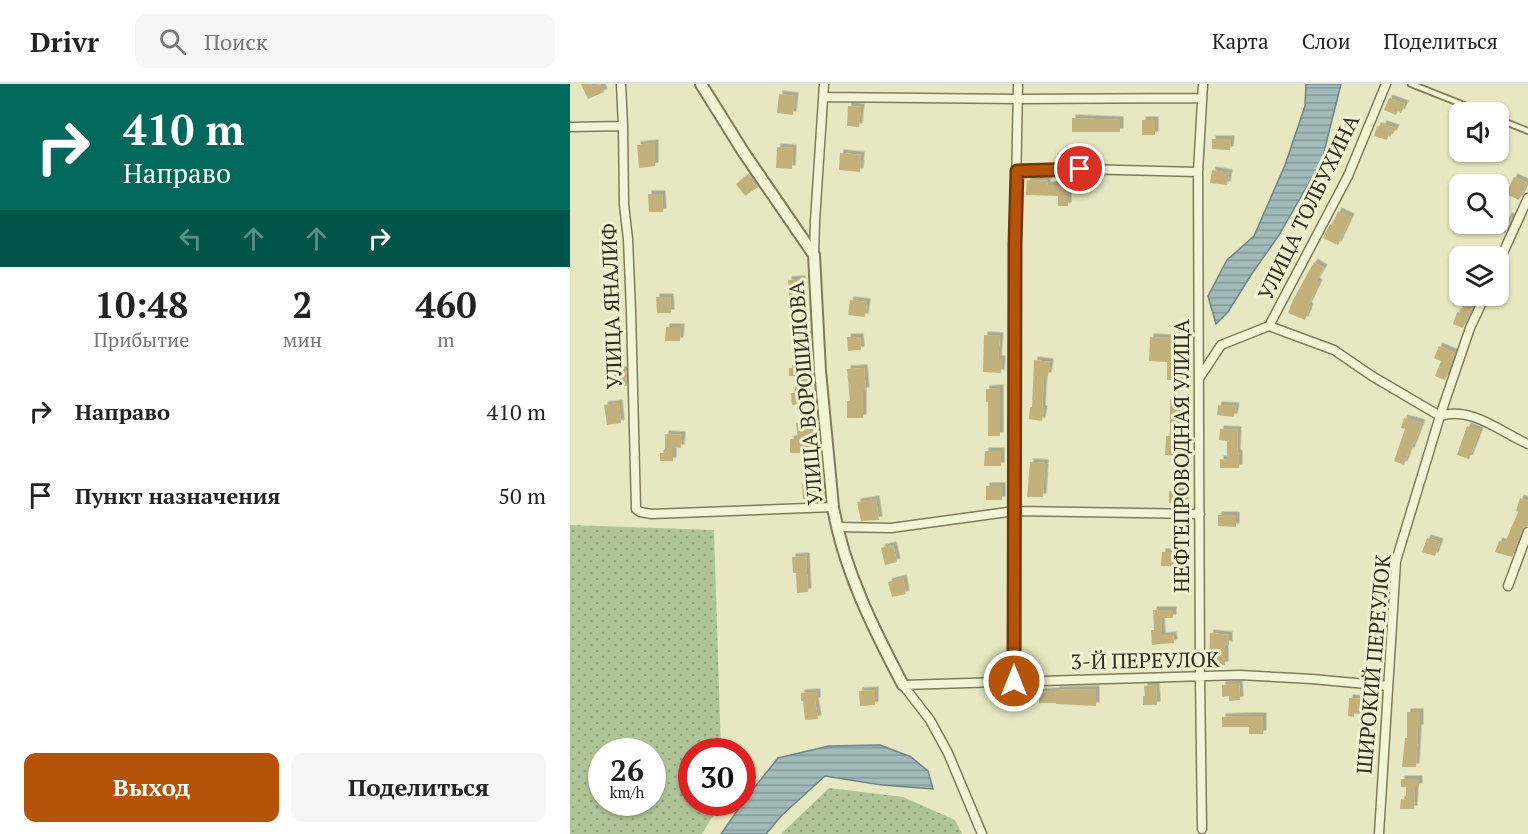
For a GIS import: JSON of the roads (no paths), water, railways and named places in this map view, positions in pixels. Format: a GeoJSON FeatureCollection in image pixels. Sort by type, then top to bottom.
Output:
{"type":"FeatureCollection","features":[{"type":"Feature","properties":{"kind":"street","name":"УЛИЦА ЯНАЛИФ"},"geometry":{"type":"LineString","coordinates":[[621,84],[624,126],[624,205],[631,311],[634,502],[636,509],[652,514],[833,507]]}},
{"type":"Feature","properties":{"kind":"street"},"geometry":{"type":"LineString","coordinates":[[701,84],[744,153],[814,255]]}},
{"type":"Feature","properties":{"kind":"street","name":"УЛИЦА ВОРОШИЛОВА"},"geometry":{"type":"LineString","coordinates":[[824,84],[814,255],[820,371],[833,507],[856,590],[876,635],[903,684]]}},
{"type":"Feature","properties":{"kind":"street"},"geometry":{"type":"LineString","coordinates":[[1014,681],[1015,244],[1018,84]]}},
{"type":"Feature","properties":{"kind":"street","name":"НЕФТЕПРОВОДНАЯ УЛИЦА"},"geometry":{"type":"LineString","coordinates":[[1203,84],[1198,172],[1200,677],[1203,829]]}},
{"type":"Feature","properties":{"kind":"street","name":"УЛИЦА ТОЛБУХИНА"},"geometry":{"type":"LineString","coordinates":[[1199,378],[1221,345],[1269,327],[1348,176],[1386,84]]}},
{"type":"Feature","properties":{"kind":"street"},"geometry":{"type":"LineString","coordinates":[[824,97],[1202,98]]}},
{"type":"Feature","properties":{"kind":"street"},"geometry":{"type":"LineString","coordinates":[[570,127],[624,126]]}},
{"type":"Feature","properties":{"kind":"street"},"geometry":{"type":"LineString","coordinates":[[1017,171],[1080,169],[1198,172]]}},
{"type":"Feature","properties":{"kind":"street"},"geometry":{"type":"LineString","coordinates":[[1507,246],[1526,208],[1528,198]]}},
{"type":"Feature","properties":{"kind":"street","name":"ШИРОКИЙ ПЕРЕУЛОК"},"geometry":{"type":"LineString","coordinates":[[1379,834],[1396,561],[1440,416],[1470,328],[1480,306]]}},
{"type":"Feature","properties":{"kind":"street"},"geometry":{"type":"LineString","coordinates":[[1269,327],[1334,350],[1372,376],[1440,416],[1450,413],[1470,415],[1528,444]]}},
{"type":"Feature","properties":{"kind":"street"},"geometry":{"type":"LineString","coordinates":[[837,527],[891,528],[1015,511],[1200,514]]}},
{"type":"Feature","properties":{"kind":"street"},"geometry":{"type":"LineString","coordinates":[[1508,586],[1528,532]]}},
{"type":"Feature","properties":{"kind":"street","name":"3-Й ПЕРЕУЛОК"},"geometry":{"type":"LineString","coordinates":[[903,684],[1240,675],[1388,686]]}},
{"type":"Feature","properties":{"kind":"street"},"geometry":{"type":"LineString","coordinates":[[903,684],[930,720],[948,753],[982,834]]}},
{"type":"Feature","properties":{"kind":"lane"},"geometry":{"type":"LineString","coordinates":[[1411,84],[1457,102]]}},
{"type":"Feature","properties":{"kind":"lane"},"geometry":{"type":"LineString","coordinates":[[1509,123],[1528,131]]}},
{"type":"Feature","properties":{"kind":"water"},"geometry":{"type":"Polygon","coordinates":[[[1306,84],[1341,84],[1322,160],[1279,235],[1228,312],[1216,324],[1208,296],[1227,260],[1254,236],[1285,165],[1305,106],[1306,84]]]}},
{"type":"Feature","properties":{"kind":"water"},"geometry":{"type":"Polygon","coordinates":[[[880,745],[911,757],[928,771],[933,789],[882,785],[825,776],[782,815],[766,834],[721,834],[734,816],[756,816],[756,786],[778,758],[829,746],[880,745]]]}}]}
